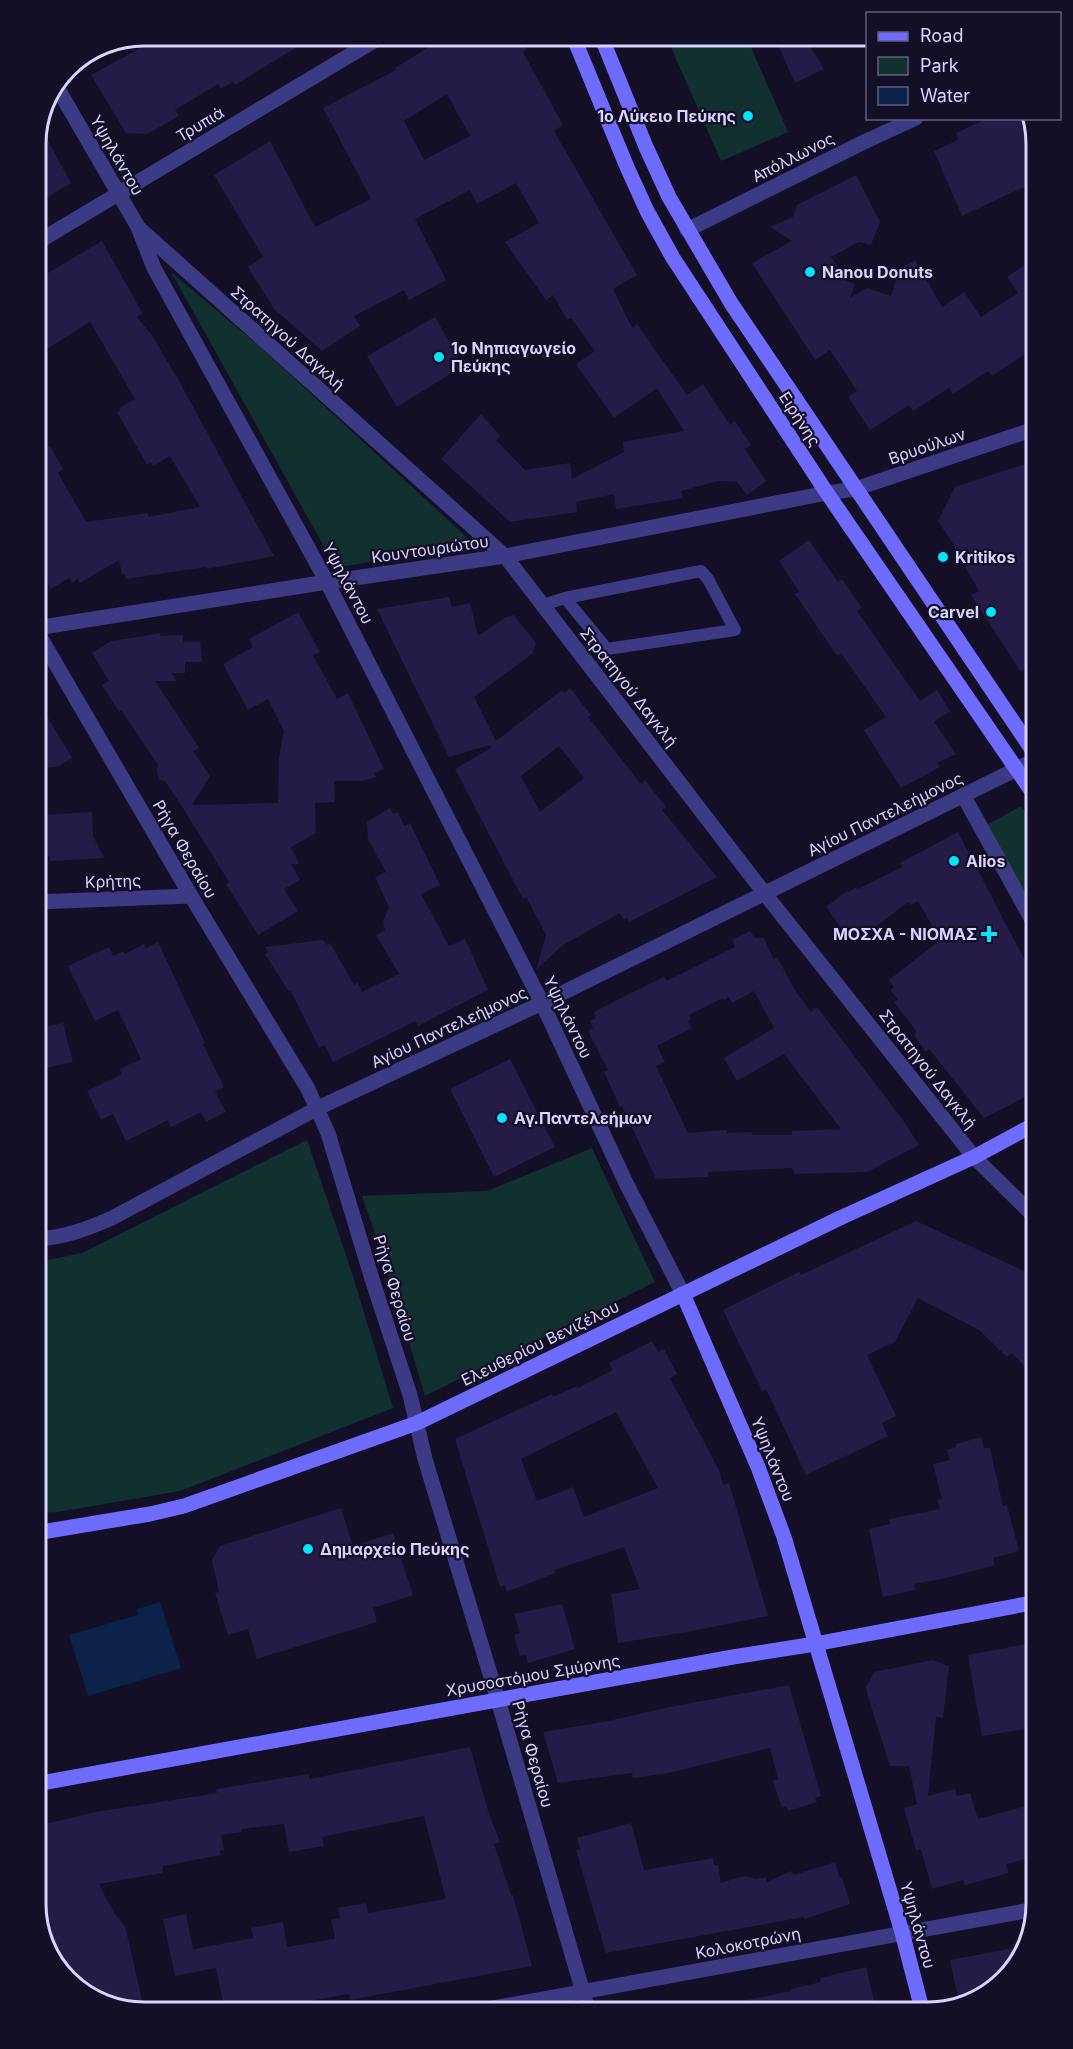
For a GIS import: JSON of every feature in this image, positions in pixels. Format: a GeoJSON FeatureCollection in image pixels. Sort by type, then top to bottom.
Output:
{"type":"FeatureCollection","features":[{"type":"Feature","properties":{"kind":"street","name":"Τρυπιά"},"geometry":{"type":"LineString","coordinates":[[47,237],[365,46]]}},
{"type":"Feature","properties":{"kind":"street","name":"Ειρήνης"},"geometry":{"type":"LineString","coordinates":[[577,47],[647,211],[674,258],[827,493],[1026,782]]}},
{"type":"Feature","properties":{"kind":"street","name":"Ειρήνης"},"geometry":{"type":"LineString","coordinates":[[605,47],[669,197],[731,303],[1026,742]]}},
{"type":"Feature","properties":{"kind":"street","name":"Υψηλάντου"},"geometry":{"type":"LineString","coordinates":[[61,94],[138,227],[154,268],[327,582],[542,1003],[626,1183],[683,1294],[758,1467],[784,1537],[902,1932],[920,2002]]}},
{"type":"Feature","properties":{"kind":"street","name":"Απόλλωνος"},"geometry":{"type":"LineString","coordinates":[[687,230],[864,141],[911,120]]}},
{"type":"Feature","properties":{"kind":"street","name":"Στρατηγού Δαγκλή"},"geometry":{"type":"LineString","coordinates":[[138,227],[506,556],[765,894],[974,1157],[1026,1208]]}},
{"type":"Feature","properties":{"kind":"street","name":"Βρυούλων"},"geometry":{"type":"LineString","coordinates":[[827,493],[855,489],[1026,432]]}},
{"type":"Feature","properties":{"kind":"street","name":"Κουντουριώτου"},"geometry":{"type":"LineString","coordinates":[[47,627],[506,556],[827,493]]}},
{"type":"Feature","properties":{"kind":"street","name":"Ρήγα Φεραίου"},"geometry":{"type":"LineString","coordinates":[[47,647],[191,896],[318,1108],[328,1133],[417,1423],[424,1459],[498,1700],[586,2002]]}},
{"type":"Feature","properties":{"kind":"street","name":"Αγίου Παντελεήμονος"},"geometry":{"type":"LineString","coordinates":[[46,1238],[87,1230],[112,1218],[318,1108],[542,1003],[1026,764]]}},
{"type":"Feature","properties":{"kind":"street"},"geometry":{"type":"LineString","coordinates":[[963,795],[1026,909]]}},
{"type":"Feature","properties":{"kind":"street","name":"Κρήτης"},"geometry":{"type":"LineString","coordinates":[[47,902],[191,896]]}},
{"type":"Feature","properties":{"kind":"street","name":"Ελευθερίου Βενιζέλου"},"geometry":{"type":"LineString","coordinates":[[46,1531],[184,1506],[417,1423],[840,1218],[974,1157],[1026,1129]]}},
{"type":"Feature","properties":{"kind":"street","name":"Χρυσοστόμου Σμύρνης"},"geometry":{"type":"LineString","coordinates":[[46,1782],[1026,1604]]}},
{"type":"Feature","properties":{"kind":"street","name":"Κολοκοτρώνη"},"geometry":{"type":"LineString","coordinates":[[528,2002],[1026,1911]]}},
{"type":"Feature","properties":{"kind":"lane"},"geometry":{"type":"LineString","coordinates":[[543,605],[565,598],[701,571],[708,579],[735,630],[607,650],[565,598]]}},
{"type":"Feature","properties":{"kind":"green space"},"geometry":{"type":"Polygon","coordinates":[[[671,47],[751,47],[788,132],[721,161],[671,47]]]}},
{"type":"Feature","properties":{"kind":"green space"},"geometry":{"type":"Polygon","coordinates":[[[171,272],[258,345],[473,543],[336,568],[171,272]]]}},
{"type":"Feature","properties":{"kind":"green space"},"geometry":{"type":"Polygon","coordinates":[[[1021,806],[1026,814],[1026,895],[987,825],[1021,806]]]}},
{"type":"Feature","properties":{"kind":"green space"},"geometry":{"type":"Polygon","coordinates":[[[307,1140],[352,1273],[393,1408],[180,1491],[46,1513],[46,1260],[82,1253],[307,1140]]]}},
{"type":"Feature","properties":{"kind":"green space"},"geometry":{"type":"Polygon","coordinates":[[[592,1148],[655,1282],[425,1396],[387,1268],[362,1196],[487,1191],[592,1148]]]}},
{"type":"Feature","properties":{"kind":"water"},"geometry":{"type":"Polygon","coordinates":[[[160,1602],[181,1668],[88,1696],[69,1635],[138,1615],[137,1609],[160,1602]]]}},
{"type":"Feature","properties":{"kind":"building"},"geometry":{"type":"Polygon","coordinates":[[[145,46],[298,46],[235,85],[233,82],[221,89],[218,84],[175,110],[179,116],[147,134],[126,133],[91,75],[145,46]]]}},
{"type":"Feature","properties":{"kind":"building"},"geometry":{"type":"Polygon","coordinates":[[[430,46],[525,46],[526,50],[523,52],[563,125],[554,131],[637,275],[613,289],[632,328],[637,324],[687,395],[703,384],[730,425],[735,421],[751,445],[745,449],[766,481],[747,495],[737,482],[718,481],[681,491],[683,498],[616,509],[614,494],[576,502],[577,512],[510,522],[441,459],[481,414],[500,436],[496,440],[525,470],[570,463],[572,479],[624,452],[623,442],[684,431],[657,388],[614,418],[576,364],[595,351],[571,318],[567,320],[553,295],[546,300],[505,242],[539,223],[516,183],[477,204],[470,190],[415,219],[446,280],[409,300],[404,290],[354,316],[360,326],[322,351],[274,309],[248,267],[263,257],[214,175],[270,141],[315,227],[371,199],[323,108],[396,70],[395,68],[430,46]],[[447,94],[404,121],[424,160],[470,136],[447,94]]]}},
{"type":"Feature","properties":{"kind":"building"},"geometry":{"type":"Polygon","coordinates":[[[779,47],[811,47],[824,69],[795,83],[779,47]]]}},
{"type":"Feature","properties":{"kind":"building"},"geometry":{"type":"Polygon","coordinates":[[[984,120],[1023,120],[1026,186],[962,216],[934,151],[958,140],[956,133],[984,120]]]}},
{"type":"Feature","properties":{"kind":"building"},"geometry":{"type":"Polygon","coordinates":[[[47,139],[71,183],[47,197],[47,139]]]}},
{"type":"Feature","properties":{"kind":"building"},"geometry":{"type":"Polygon","coordinates":[[[856,175],[880,222],[871,245],[859,242],[831,257],[847,281],[855,284],[850,298],[867,288],[891,296],[900,269],[915,260],[942,307],[964,292],[981,317],[1018,293],[1007,277],[1026,264],[1026,353],[992,376],[988,371],[953,394],[949,388],[913,411],[909,405],[870,430],[848,397],[857,391],[830,350],[815,360],[752,263],[792,241],[770,227],[793,217],[797,205],[856,175]]]}},
{"type":"Feature","properties":{"kind":"building"},"geometry":{"type":"Polygon","coordinates":[[[102,241],[143,314],[137,317],[151,334],[178,379],[274,556],[207,569],[206,567],[126,579],[125,574],[122,574],[119,560],[80,583],[77,579],[72,583],[69,578],[51,589],[47,582],[47,448],[50,446],[63,469],[58,473],[86,522],[148,513],[148,517],[200,507],[170,456],[153,466],[151,462],[147,465],[117,412],[119,408],[135,399],[90,322],[47,349],[47,274],[102,241]]]}},
{"type":"Feature","properties":{"kind":"building"},"geometry":{"type":"Polygon","coordinates":[[[435,317],[463,366],[397,407],[367,356],[435,317]]]}},
{"type":"Feature","properties":{"kind":"building"},"geometry":{"type":"Polygon","coordinates":[[[1026,464],[1026,670],[1021,672],[971,595],[979,591],[965,567],[968,566],[938,521],[955,487],[1026,464]]]}},
{"type":"Feature","properties":{"kind":"building"},"geometry":{"type":"Polygon","coordinates":[[[809,540],[838,582],[842,579],[862,608],[857,611],[920,701],[937,690],[950,711],[934,722],[956,754],[937,763],[940,767],[901,788],[864,730],[886,717],[841,653],[837,656],[795,594],[799,592],[779,561],[809,540]]]}},
{"type":"Feature","properties":{"kind":"building"},"geometry":{"type":"Polygon","coordinates":[[[449,597],[452,607],[470,603],[478,636],[506,617],[514,615],[536,643],[532,654],[474,697],[496,741],[562,690],[564,693],[570,688],[591,715],[588,717],[641,784],[645,780],[666,807],[662,810],[717,877],[629,922],[627,918],[624,920],[620,913],[563,945],[536,970],[546,935],[526,897],[523,899],[455,769],[491,748],[490,745],[449,757],[377,609],[449,597]],[[559,746],[521,776],[540,812],[584,778],[559,746]]]}},
{"type":"Feature","properties":{"kind":"building"},"geometry":{"type":"Polygon","coordinates":[[[298,612],[320,652],[313,655],[337,699],[348,693],[384,769],[374,773],[376,777],[362,781],[334,781],[335,802],[315,803],[316,833],[291,847],[299,864],[291,864],[300,880],[284,889],[298,911],[258,935],[226,884],[229,882],[181,805],[165,781],[159,780],[158,765],[102,685],[109,681],[92,653],[111,641],[161,633],[160,636],[183,635],[183,642],[200,641],[202,662],[185,662],[185,673],[172,673],[176,681],[155,681],[199,748],[193,751],[210,776],[192,805],[278,803],[279,757],[284,731],[268,699],[248,710],[223,664],[253,647],[249,639],[298,612]]]}},
{"type":"Feature","properties":{"kind":"building"},"geometry":{"type":"Polygon","coordinates":[[[47,716],[72,758],[59,766],[47,768],[47,716]]]}},
{"type":"Feature","properties":{"kind":"building"},"geometry":{"type":"Polygon","coordinates":[[[390,808],[393,814],[398,812],[404,826],[410,823],[440,885],[421,894],[449,946],[465,939],[488,990],[418,1026],[415,1021],[333,1062],[325,1045],[319,1048],[291,991],[289,992],[265,954],[268,952],[265,947],[323,940],[326,945],[330,943],[354,985],[358,983],[362,992],[399,974],[376,935],[385,930],[383,922],[389,907],[375,877],[386,872],[368,839],[367,822],[390,808]]]}},
{"type":"Feature","properties":{"kind":"building"},"geometry":{"type":"Polygon","coordinates":[[[92,812],[93,836],[104,858],[50,861],[50,856],[47,857],[47,815],[92,812]]]}},
{"type":"Feature","properties":{"kind":"building"},"geometry":{"type":"Polygon","coordinates":[[[958,832],[1026,963],[1026,1097],[984,1118],[929,1049],[926,1052],[914,1035],[917,1032],[894,1002],[898,999],[890,990],[894,987],[889,980],[940,940],[918,901],[910,905],[908,902],[866,934],[860,926],[847,936],[826,907],[847,891],[856,887],[858,889],[902,867],[900,863],[958,832]]]}},
{"type":"Feature","properties":{"kind":"building"},"geometry":{"type":"Polygon","coordinates":[[[750,931],[755,938],[764,938],[774,960],[777,957],[796,992],[811,1012],[817,1007],[903,1120],[919,1145],[867,1172],[794,1174],[793,1169],[789,1168],[709,1172],[708,1177],[656,1179],[604,1072],[608,1070],[588,1031],[593,1028],[590,1021],[596,1018],[594,1012],[629,994],[664,977],[667,981],[735,947],[732,940],[750,931]],[[754,991],[732,1003],[729,997],[724,1000],[723,998],[689,1015],[691,1019],[688,1021],[692,1028],[657,1046],[665,1062],[656,1066],[688,1133],[727,1130],[727,1133],[752,1132],[752,1135],[792,1135],[792,1131],[841,1129],[784,1054],[737,1081],[724,1058],[774,1028],[754,991]]]}},
{"type":"Feature","properties":{"kind":"building"},"geometry":{"type":"Polygon","coordinates":[[[158,942],[224,1087],[215,1091],[226,1112],[206,1122],[201,1112],[171,1127],[168,1120],[126,1141],[113,1114],[101,1120],[87,1091],[122,1074],[119,1069],[141,1059],[118,1010],[95,1021],[68,966],[109,947],[113,956],[124,951],[125,954],[144,944],[146,948],[158,942]]]}},
{"type":"Feature","properties":{"kind":"building"},"geometry":{"type":"Polygon","coordinates":[[[63,1023],[73,1062],[46,1068],[46,1027],[63,1023]]]}},
{"type":"Feature","properties":{"kind":"building","name":"Αγ.Παντελεήμων"},"geometry":{"type":"Polygon","coordinates":[[[510,1059],[555,1147],[494,1177],[450,1089],[510,1059]]]}},
{"type":"Feature","properties":{"kind":"building"},"geometry":{"type":"Polygon","coordinates":[[[916,1221],[1026,1272],[1026,1368],[1012,1353],[1007,1357],[979,1330],[918,1298],[895,1342],[867,1355],[896,1416],[882,1423],[888,1436],[806,1475],[766,1389],[762,1391],[723,1310],[799,1272],[801,1275],[916,1221]]]}},
{"type":"Feature","properties":{"kind":"building"},"geometry":{"type":"Polygon","coordinates":[[[652,1341],[658,1352],[664,1349],[677,1374],[670,1378],[719,1470],[723,1485],[729,1483],[768,1616],[618,1643],[611,1594],[640,1589],[624,1547],[554,1570],[555,1573],[507,1592],[505,1585],[500,1587],[455,1439],[552,1394],[553,1397],[577,1386],[578,1388],[613,1370],[609,1363],[652,1341]],[[616,1412],[521,1459],[537,1501],[573,1487],[584,1517],[658,1488],[616,1412]]]}},
{"type":"Feature","properties":{"kind":"building"},"geometry":{"type":"Polygon","coordinates":[[[981,1437],[984,1448],[990,1448],[1003,1506],[1007,1505],[1019,1551],[993,1558],[995,1565],[914,1584],[915,1590],[883,1597],[869,1529],[890,1524],[889,1519],[940,1509],[937,1500],[942,1499],[933,1464],[950,1460],[947,1450],[956,1447],[956,1444],[981,1437]]]}},
{"type":"Feature","properties":{"kind":"building"},"geometry":{"type":"Polygon","coordinates":[[[341,1508],[353,1546],[393,1533],[413,1595],[373,1608],[377,1622],[257,1659],[248,1629],[228,1635],[215,1593],[219,1592],[212,1560],[220,1546],[341,1508]]]}},
{"type":"Feature","properties":{"kind":"building"},"geometry":{"type":"Polygon","coordinates":[[[562,1604],[575,1649],[528,1663],[526,1655],[520,1656],[514,1635],[520,1633],[514,1614],[562,1604]]]}},
{"type":"Feature","properties":{"kind":"building"},"geometry":{"type":"Polygon","coordinates":[[[1026,1644],[1026,1729],[982,1736],[968,1655],[1026,1644]]]}},
{"type":"Feature","properties":{"kind":"building"},"geometry":{"type":"Polygon","coordinates":[[[933,1660],[949,1666],[943,1718],[936,1717],[928,1796],[955,1789],[957,1796],[970,1793],[978,1819],[1026,1806],[1026,1859],[1006,1864],[1009,1873],[965,1885],[963,1880],[932,1889],[921,1849],[916,1850],[904,1808],[917,1804],[909,1766],[890,1766],[867,1693],[866,1687],[874,1672],[933,1660]]]}},
{"type":"Feature","properties":{"kind":"building"},"geometry":{"type":"Polygon","coordinates":[[[789,1685],[821,1796],[815,1798],[817,1802],[788,1811],[786,1806],[782,1808],[773,1781],[778,1779],[770,1748],[669,1773],[633,1778],[632,1773],[558,1783],[543,1732],[789,1685]]]}},
{"type":"Feature","properties":{"kind":"building"},"geometry":{"type":"Polygon","coordinates":[[[470,1747],[489,1814],[500,1842],[494,1844],[511,1895],[513,1895],[532,1966],[350,2000],[349,1994],[304,2002],[223,2002],[216,1968],[175,1976],[163,1919],[186,1914],[193,1949],[253,1938],[251,1928],[283,1922],[287,1947],[335,1939],[331,1920],[340,1918],[338,1908],[366,1903],[368,1913],[446,1899],[424,1816],[322,1837],[324,1846],[289,1852],[284,1824],[242,1829],[241,1832],[221,1835],[224,1850],[220,1851],[221,1855],[163,1866],[162,1873],[99,1884],[114,1913],[125,1926],[142,2002],[119,1999],[95,1989],[75,1974],[67,1964],[54,1942],[48,1924],[46,1824],[96,1812],[217,1793],[216,1789],[309,1774],[309,1779],[470,1747]]]}},
{"type":"Feature","properties":{"kind":"building"},"geometry":{"type":"Polygon","coordinates":[[[631,1823],[644,1870],[713,1858],[714,1865],[718,1865],[721,1883],[744,1876],[757,1879],[766,1877],[767,1882],[791,1871],[794,1875],[835,1862],[850,1904],[804,1919],[804,1917],[606,1953],[576,1850],[580,1849],[577,1838],[631,1823]]]}},
{"type":"Feature","properties":{"kind":"building"},"geometry":{"type":"Polygon","coordinates":[[[1016,1947],[998,1974],[978,1989],[958,1998],[950,1960],[1016,1947]]]}},
{"type":"Feature","properties":{"kind":"building"},"geometry":{"type":"Polygon","coordinates":[[[866,1967],[874,2002],[738,2002],[791,1991],[790,1989],[821,1982],[820,1978],[866,1967]]]}},
{"type":"Feature","properties":{"kind":"place","name":"1ο Λύκειο Πεύκης"},"geometry":{"type":"Point","coordinates":[748,116]}},
{"type":"Feature","properties":{"kind":"place","name":"Nanou Donuts"},"geometry":{"type":"Point","coordinates":[810,272]}},
{"type":"Feature","properties":{"kind":"place","name":"1ο Νηπιαγωγείο Πεύκης"},"geometry":{"type":"Point","coordinates":[439,357]}},
{"type":"Feature","properties":{"kind":"place","name":"Kritikos"},"geometry":{"type":"Point","coordinates":[943,557]}},
{"type":"Feature","properties":{"kind":"place","name":"Carvel"},"geometry":{"type":"Point","coordinates":[991,612]}},
{"type":"Feature","properties":{"kind":"place","name":"Alios"},"geometry":{"type":"Point","coordinates":[954,861]}},
{"type":"Feature","properties":{"kind":"place","name":"ΜΟΣΧΑ - ΝΙΟΜΑΣ"},"geometry":{"type":"Point","coordinates":[989,934]}},
{"type":"Feature","properties":{"kind":"place","name":"Αγ.Παντελεήμων"},"geometry":{"type":"Point","coordinates":[502,1118]}},
{"type":"Feature","properties":{"kind":"place","name":"Δημαρχείο Πεύκης"},"geometry":{"type":"Point","coordinates":[308,1549]}}]}
